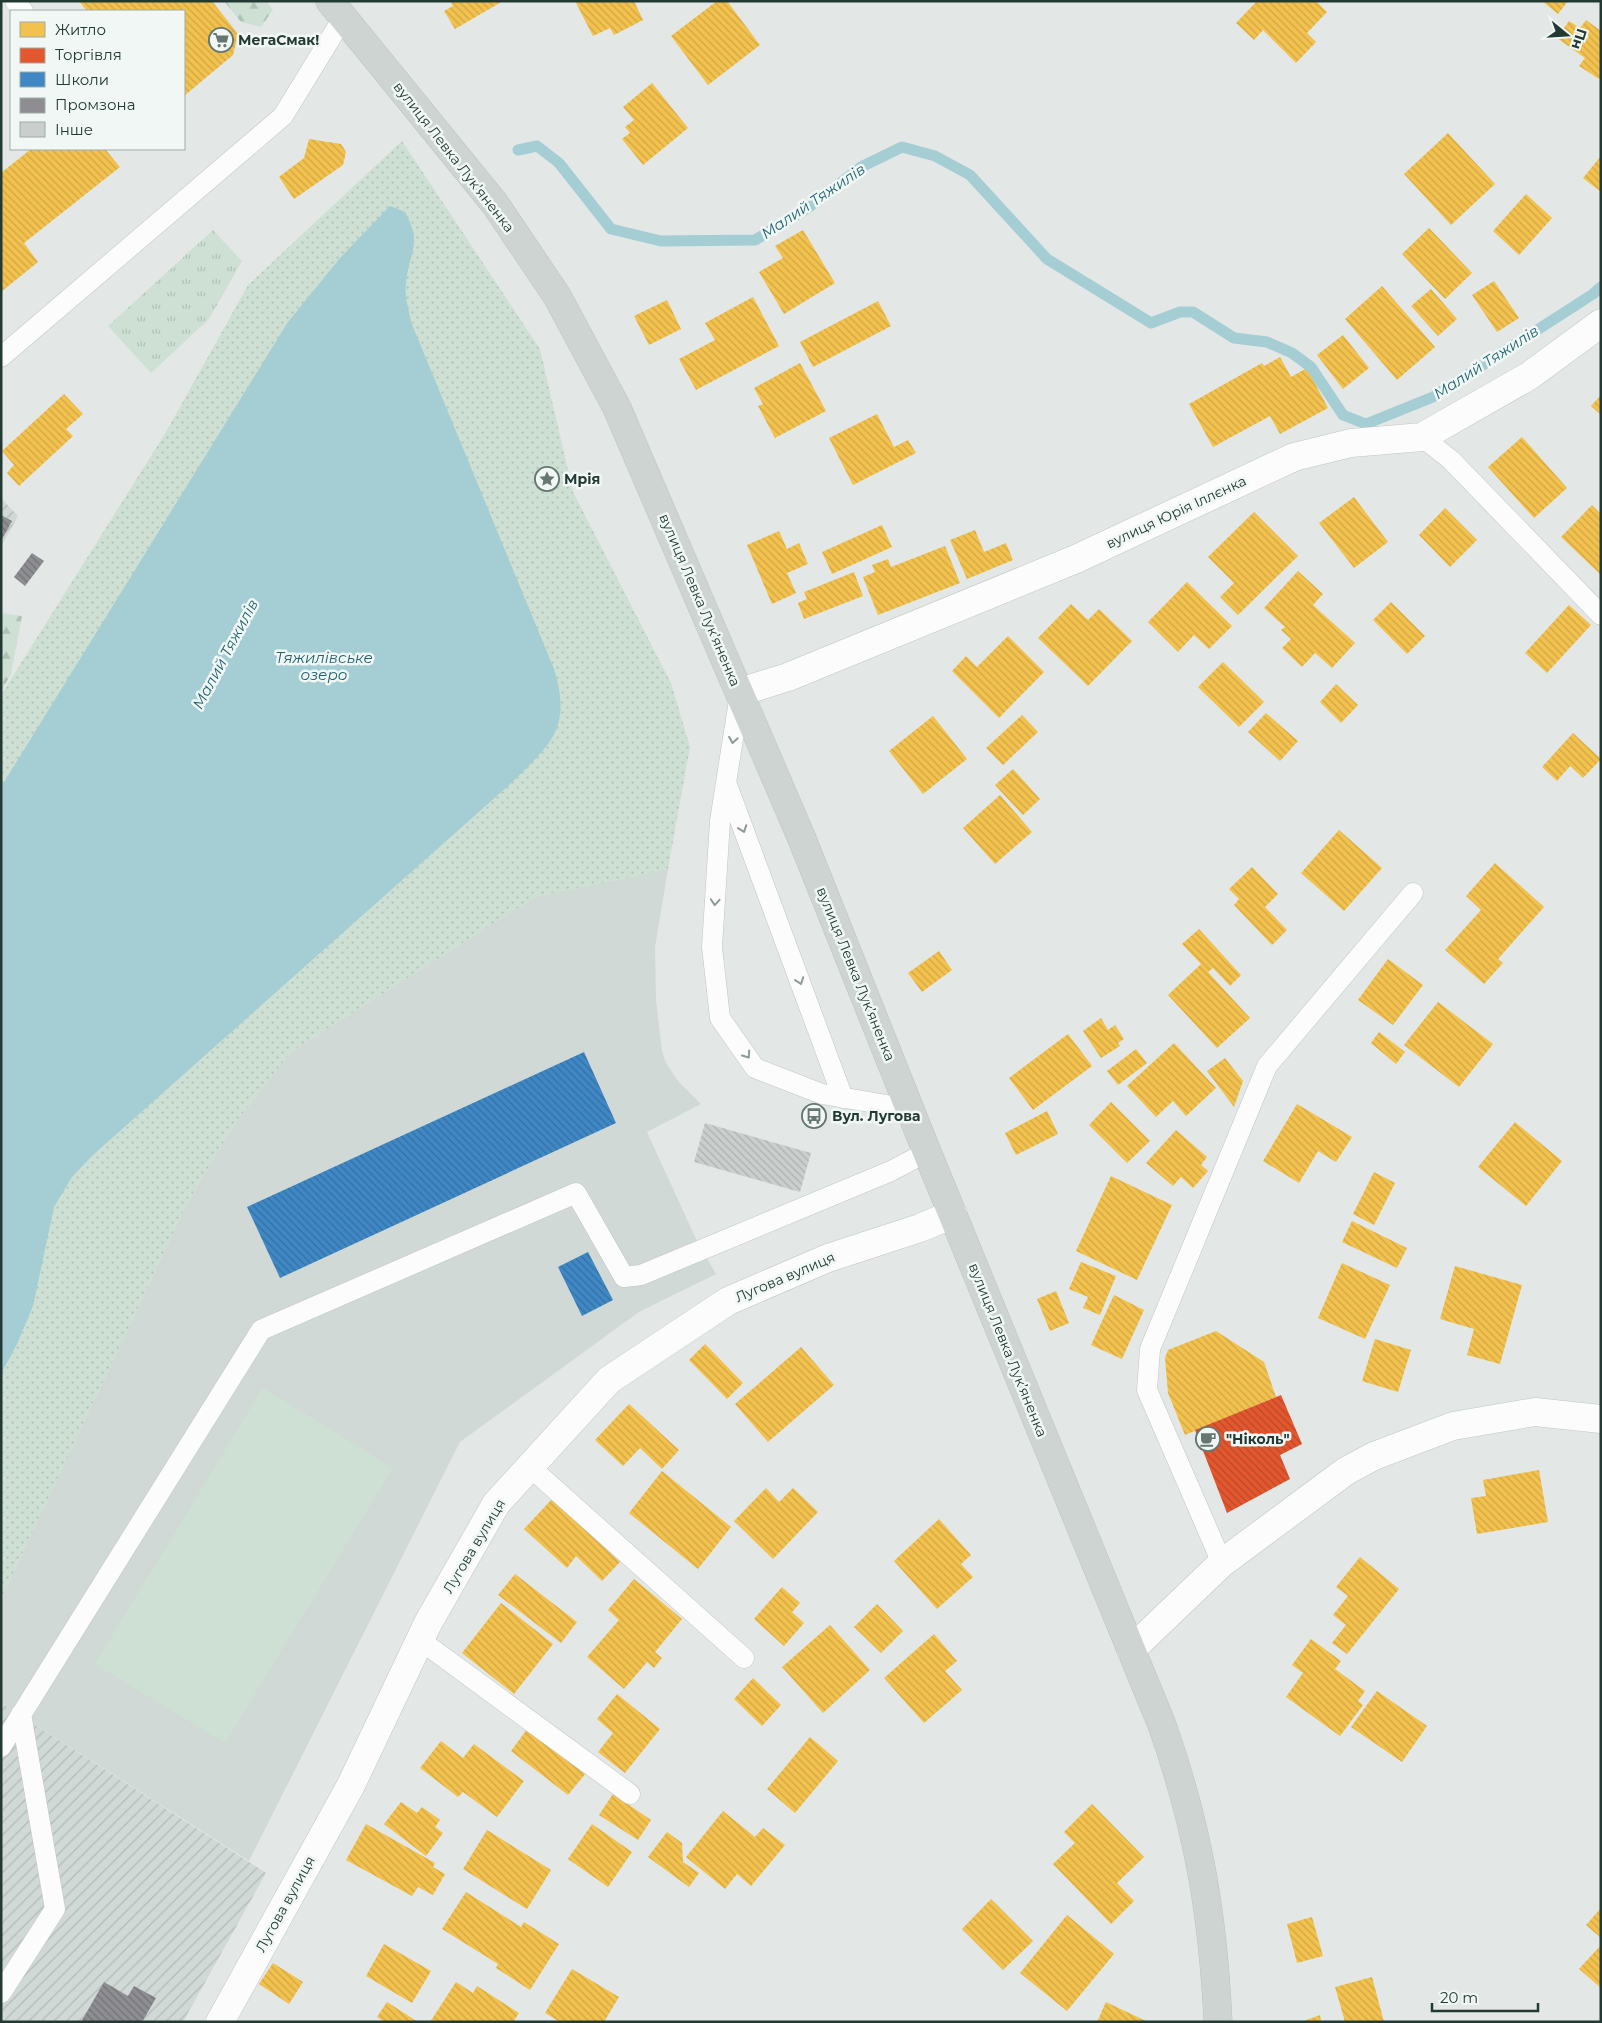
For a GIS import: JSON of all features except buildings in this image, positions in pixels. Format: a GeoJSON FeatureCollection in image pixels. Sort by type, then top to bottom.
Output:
{"type":"FeatureCollection","features":[{"type":"Feature","properties":{"kind":"main road","name":"вулиця Левка Лукʼяненка"},"geometry":{"type":"LineString","coordinates":[[336,10],[495,204],[557,296],[617,408],[802,839],[927,1152],[1131,1650],[1182,1781],[1197,1841],[1215,1962],[1218,2022]]}},
{"type":"Feature","properties":{"kind":"street","name":"вулиця Юрія Іллєнка"},"geometry":{"type":"LineString","coordinates":[[740,692],[788,676],[1076,559],[1294,457],[1351,443],[1422,438],[1529,376],[1601,323]]}},
{"type":"Feature","properties":{"kind":"street","name":"Лугова вулиця"},"geometry":{"type":"LineString","coordinates":[[220,2022],[351,1785],[420,1640],[496,1504],[609,1380],[728,1301],[820,1261],[920,1228],[953,1214]]}},
{"type":"Feature","properties":{"kind":"street"},"geometry":{"type":"LineString","coordinates":[[1131,1650],[1222,1563],[1346,1471],[1374,1456],[1453,1426],[1535,1412],[1601,1419]]}},
{"type":"Feature","properties":{"kind":"lane"},"geometry":{"type":"LineString","coordinates":[[1,357],[283,116],[336,10]]}},
{"type":"Feature","properties":{"kind":"lane"},"geometry":{"type":"LineString","coordinates":[[1422,438],[1451,460],[1601,615]]}},
{"type":"Feature","properties":{"kind":"lane"},"geometry":{"type":"LineString","coordinates":[[740,692],[720,821],[712,947],[720,1018],[755,1068],[822,1094],[910,1109]]}},
{"type":"Feature","properties":{"kind":"lane"},"geometry":{"type":"LineString","coordinates":[[726,783],[843,1098]]}},
{"type":"Feature","properties":{"kind":"lane"},"geometry":{"type":"LineString","coordinates":[[1222,1563],[1147,1390],[1150,1349],[1267,1066],[1413,893]]}},
{"type":"Feature","properties":{"kind":"lane"},"geometry":{"type":"LineString","coordinates":[[1,1746],[261,1330],[576,1192],[624,1277],[650,1271],[891,1171],[927,1152]]}},
{"type":"Feature","properties":{"kind":"lane"},"geometry":{"type":"LineString","coordinates":[[530,1467],[744,1658]]}},
{"type":"Feature","properties":{"kind":"lane"},"geometry":{"type":"LineString","coordinates":[[420,1640],[630,1794]]}},
{"type":"Feature","properties":{"kind":"lane"},"geometry":{"type":"LineString","coordinates":[[1,1993],[55,1909],[21,1714]]}},
{"type":"Feature","properties":{"kind":"shaded area"},"geometry":{"type":"Polygon","coordinates":[[[1,498],[18,516],[1,547],[1,498]]]}},
{"type":"Feature","properties":{"kind":"shaded area"},"geometry":{"type":"Polygon","coordinates":[[[668,869],[655,947],[656,1000],[662,1051],[666,1063],[678,1081],[701,1104],[647,1132],[697,1241],[716,1274],[639,1312],[460,1442],[249,1861],[1,1703],[1,1599],[187,1203],[235,1123],[292,1051],[537,896],[668,869]]]}},
{"type":"Feature","properties":{"kind":"shaded area"},"geometry":{"type":"Polygon","coordinates":[[[1,1703],[266,1873],[183,2022],[1,2022],[1,1703]]]}},
{"type":"Feature","properties":{"kind":"green space"},"geometry":{"type":"Polygon","coordinates":[[[224,1],[266,1],[273,10],[261,27],[241,22],[224,1]]]}},
{"type":"Feature","properties":{"kind":"green space","name":"Тяжилівське озеро"},"geometry":{"type":"Polygon","coordinates":[[[402,141],[540,349],[573,492],[671,683],[690,747],[668,869],[537,896],[292,1051],[235,1123],[187,1203],[1,1599],[1,695],[166,432],[248,285],[402,141]]]}},
{"type":"Feature","properties":{"kind":"green space"},"geometry":{"type":"Polygon","coordinates":[[[213,230],[242,261],[209,319],[151,373],[108,326],[213,230]]]}},
{"type":"Feature","properties":{"kind":"green space"},"geometry":{"type":"Polygon","coordinates":[[[1,613],[22,616],[11,674],[1,692],[1,613]]]}},
{"type":"Feature","properties":{"kind":"green space"},"geometry":{"type":"Polygon","coordinates":[[[263,1388],[393,1468],[225,1743],[95,1664],[263,1388]]]}},
{"type":"Feature","properties":{"kind":"water","name":"Тяжилівське озеро"},"geometry":{"type":"Polygon","coordinates":[[[390,206],[405,212],[413,233],[414,241],[406,288],[411,322],[554,669],[561,707],[559,722],[554,735],[546,747],[508,786],[93,1155],[72,1177],[54,1207],[33,1306],[17,1344],[1,1374],[1,787],[288,322],[340,258],[390,206]]]}},
{"type":"Feature","properties":{"kind":"waterway","name":"Малий Тяжилів"},"geometry":{"type":"LineString","coordinates":[[518,150],[537,146],[559,163],[611,229],[661,241],[755,240],[808,208],[861,167],[902,147],[935,156],[970,175],[1047,259],[1151,323],[1180,312],[1193,312],[1234,338],[1267,342],[1292,353],[1311,367],[1343,415],[1366,424],[1433,397],[1601,287]]}},
{"type":"Feature","properties":{"kind":"place","name":"МегаСмак!"},"geometry":{"type":"Point","coordinates":[221,40]}},
{"type":"Feature","properties":{"kind":"place","name":"Мрія"},"geometry":{"type":"Point","coordinates":[547,479]}},
{"type":"Feature","properties":{"kind":"place","name":"Вул. Лугова"},"geometry":{"type":"Point","coordinates":[814,1116]}},
{"type":"Feature","properties":{"kind":"place","name":"\"Ніколь\""},"geometry":{"type":"Point","coordinates":[1208,1439]}}]}
